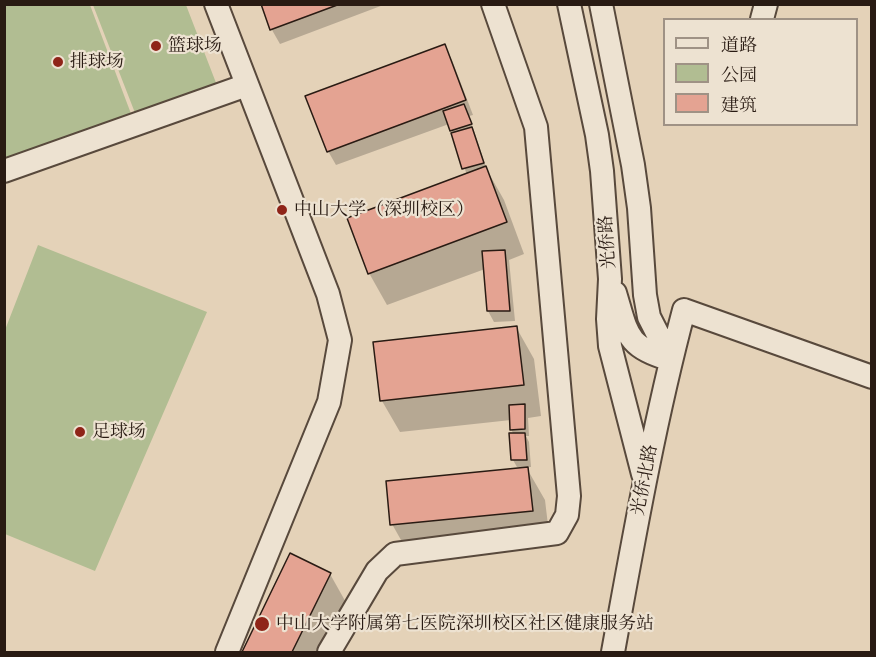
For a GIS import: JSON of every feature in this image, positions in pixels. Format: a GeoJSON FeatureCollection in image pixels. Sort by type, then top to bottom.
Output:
{"type":"FeatureCollection","features":[{"type":"Feature","properties":{"kind":"street"},"geometry":{"type":"LineString","coordinates":[[216,4],[328,294],[340,340],[329,402],[227,652]]}},
{"type":"Feature","properties":{"kind":"street"},"geometry":{"type":"LineString","coordinates":[[329,652],[377,571],[395,554],[557,533],[567,515],[569,496],[536,127],[493,4]]}},
{"type":"Feature","properties":{"kind":"street","name":"光侨路"},"geometry":{"type":"LineString","coordinates":[[569,4],[597,135],[606,211],[610,279],[608,319],[610,346],[644,478]]}},
{"type":"Feature","properties":{"kind":"street","name":"光侨路"},"geometry":{"type":"LineString","coordinates":[[601,4],[627,129],[639,208],[645,295],[650,318],[671,360]]}},
{"type":"Feature","properties":{"kind":"street"},"geometry":{"type":"LineString","coordinates":[[4,171],[247,85]]}},
{"type":"Feature","properties":{"kind":"street"},"geometry":{"type":"LineString","coordinates":[[597,135],[627,129]]}},
{"type":"Feature","properties":{"kind":"street"},"geometry":{"type":"LineString","coordinates":[[610,279],[629,337],[637,346],[649,353],[671,360]]}},
{"type":"Feature","properties":{"kind":"street","name":"光侨北路"},"geometry":{"type":"LineString","coordinates":[[613,652],[644,478],[684,310],[872,377]]}},
{"type":"Feature","properties":{"kind":"green space","name":"排球场"},"geometry":{"type":"Polygon","coordinates":[[[5,5],[90,5],[133,119],[5,166],[5,5]]]}},
{"type":"Feature","properties":{"kind":"green space","name":"篮球场"},"geometry":{"type":"Polygon","coordinates":[[[93,5],[186,5],[218,88],[137,118],[93,5]]]}},
{"type":"Feature","properties":{"kind":"green space","name":"足球场"},"geometry":{"type":"Polygon","coordinates":[[[38,245],[207,312],[95,571],[5,534],[5,330],[38,245]]]}},
{"type":"Feature","properties":{"kind":"building"},"geometry":{"type":"Polygon","coordinates":[[[261,4],[340,4],[270,30],[261,4]]]}},
{"type":"Feature","properties":{"kind":"building"},"geometry":{"type":"Polygon","coordinates":[[[445,44],[466,100],[327,152],[305,96],[445,44]]]}},
{"type":"Feature","properties":{"kind":"building"},"geometry":{"type":"Polygon","coordinates":[[[464,104],[472,124],[450,131],[443,111],[464,104]]]}},
{"type":"Feature","properties":{"kind":"building"},"geometry":{"type":"Polygon","coordinates":[[[472,127],[484,163],[462,169],[451,133],[472,127]]]}},
{"type":"Feature","properties":{"kind":"building"},"geometry":{"type":"Polygon","coordinates":[[[486,166],[507,222],[368,274],[347,218],[486,166]]]}},
{"type":"Feature","properties":{"kind":"building"},"geometry":{"type":"Polygon","coordinates":[[[505,250],[510,311],[487,311],[482,251],[505,250]]]}},
{"type":"Feature","properties":{"kind":"building"},"geometry":{"type":"Polygon","coordinates":[[[517,326],[524,385],[380,401],[373,342],[517,326]]]}},
{"type":"Feature","properties":{"kind":"building"},"geometry":{"type":"Polygon","coordinates":[[[525,404],[525,429],[510,430],[509,405],[525,404]]]}},
{"type":"Feature","properties":{"kind":"building"},"geometry":{"type":"Polygon","coordinates":[[[509,433],[525,433],[527,460],[511,460],[509,433]]]}},
{"type":"Feature","properties":{"kind":"building"},"geometry":{"type":"Polygon","coordinates":[[[528,467],[533,511],[390,525],[386,481],[528,467]]]}},
{"type":"Feature","properties":{"kind":"building"},"geometry":{"type":"Polygon","coordinates":[[[290,553],[331,573],[292,652],[242,652],[290,553]]]}},
{"type":"Feature","properties":{"kind":"place","name":"篮球场"},"geometry":{"type":"Point","coordinates":[156,46]}},
{"type":"Feature","properties":{"kind":"place","name":"排球场"},"geometry":{"type":"Point","coordinates":[58,62]}},
{"type":"Feature","properties":{"kind":"place","name":"中山大学（深圳校区）"},"geometry":{"type":"Point","coordinates":[282,210]}},
{"type":"Feature","properties":{"kind":"place","name":"足球场"},"geometry":{"type":"Point","coordinates":[80,432]}},
{"type":"Feature","properties":{"kind":"place","name":"中山大学附属第七医院深圳校区社区健康服务站"},"geometry":{"type":"Point","coordinates":[262,624]}}]}
